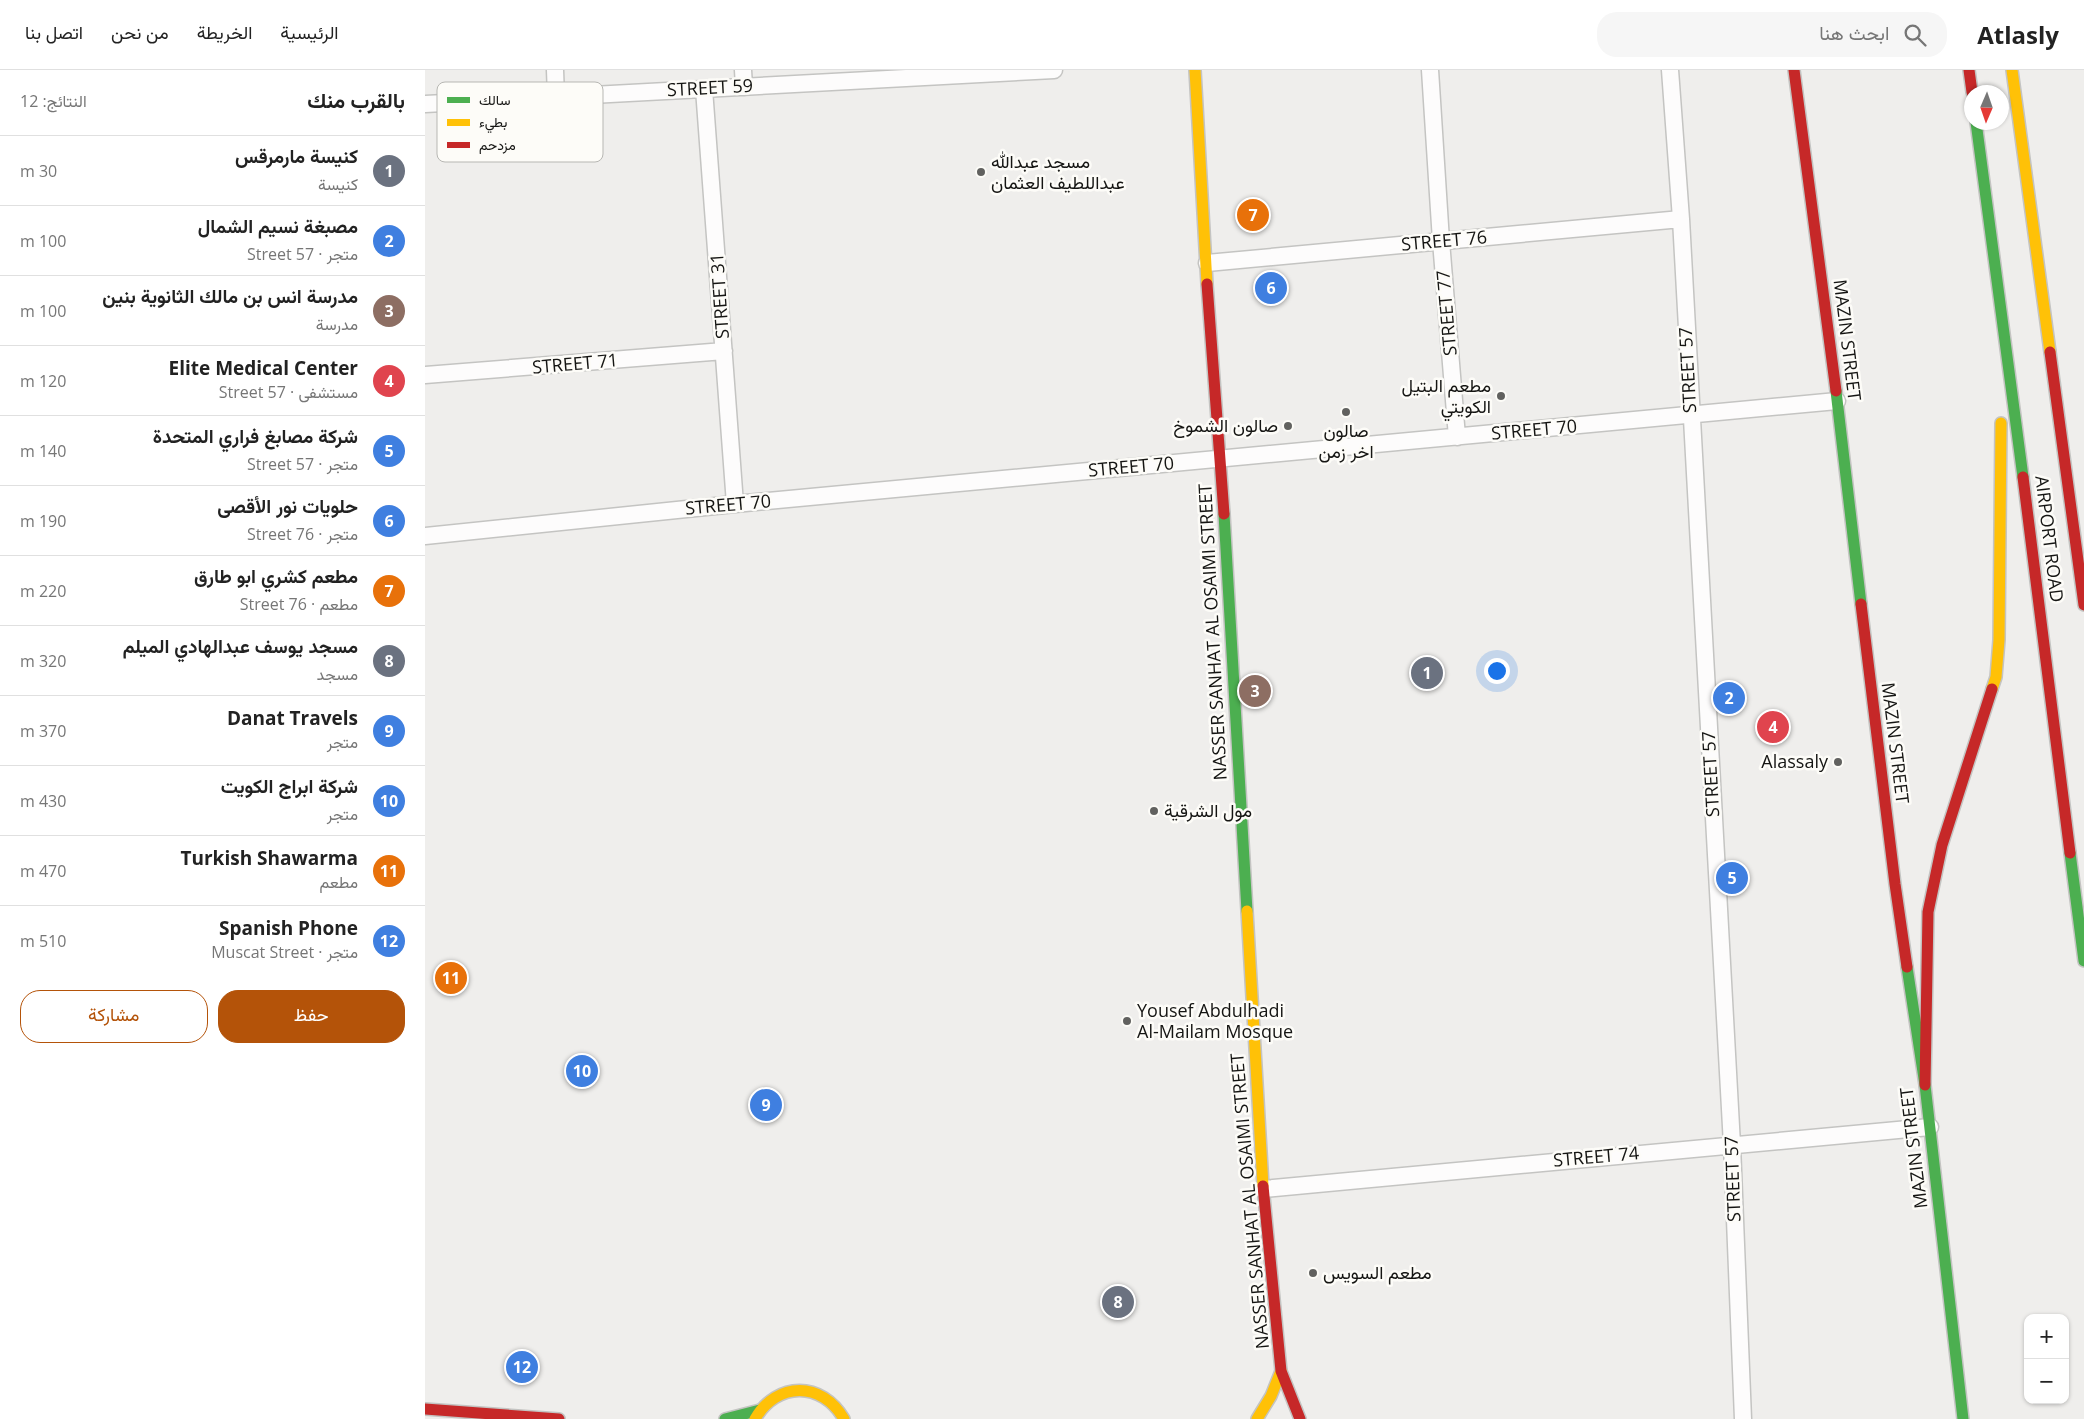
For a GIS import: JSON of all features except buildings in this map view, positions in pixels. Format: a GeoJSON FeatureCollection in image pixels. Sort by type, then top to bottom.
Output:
{"type":"FeatureCollection","features":[{"type":"Feature","properties":{"kind":"main road","name":"NASSER SANHAT AL OSAIMI STREET"},"geometry":{"type":"LineString","coordinates":[[1195,70],[1221,458],[1263,1189],[1281,1371],[1300,1419]]}},
{"type":"Feature","properties":{"kind":"main road","name":"MAZIN STREET"},"geometry":{"type":"LineString","coordinates":[[1794,70],[1837,401],[1882,785],[1925,1085],[1963,1419]]}},
{"type":"Feature","properties":{"kind":"main road"},"geometry":{"type":"LineString","coordinates":[[1969,70],[1971,85]]}},
{"type":"Feature","properties":{"kind":"main road","name":"AIRPORT ROAD"},"geometry":{"type":"LineString","coordinates":[[2012,70],[2084,605]]}},
{"type":"Feature","properties":{"kind":"main road","name":"AIRPORT ROAD"},"geometry":{"type":"LineString","coordinates":[[1977,130],[2084,961]]}},
{"type":"Feature","properties":{"kind":"main road"},"geometry":{"type":"LineString","coordinates":[[1925,1085],[1928,912],[1941,845],[1996,677],[1999,640],[2002,327]]}},
{"type":"Feature","properties":{"kind":"main road","name":"NASSER SANHAT AL OSAIMI STREET"},"geometry":{"type":"LineString","coordinates":[[1257,1419],[1271,1396],[1281,1371]]}},
{"type":"Feature","properties":{"kind":"main road"},"geometry":{"type":"LineString","coordinates":[[725,1419],[757,1415],[774,1397],[789,1391],[806,1390],[820,1394],[833,1402],[845,1417]]}},
{"type":"Feature","properties":{"kind":"main road"},"geometry":{"type":"LineString","coordinates":[[425,1409],[559,1419]]}},
{"type":"Feature","properties":{"kind":"main road"},"geometry":{"type":"LineString","coordinates":[[1285,1414],[1300,1419]]}},
{"type":"Feature","properties":{"kind":"main road"},"geometry":{"type":"LineString","coordinates":[[1257,1419],[1271,1415]]}},
{"type":"Feature","properties":{"kind":"street"},"geometry":{"type":"LineString","coordinates":[[743,70],[744,86]]}},
{"type":"Feature","properties":{"kind":"street","name":"STREET 59"},"geometry":{"type":"LineString","coordinates":[[603,93],[1054,70]]}},
{"type":"Feature","properties":{"kind":"street","name":"STREET 77"},"geometry":{"type":"LineString","coordinates":[[1430,70],[1441,241],[1457,437]]}},
{"type":"Feature","properties":{"kind":"street","name":"STREET 57"},"geometry":{"type":"LineString","coordinates":[[1670,70],[1681,219],[1732,1144],[1743,1419]]}},
{"type":"Feature","properties":{"kind":"street","name":"STREET 31"},"geometry":{"type":"LineString","coordinates":[[705,88],[735,504]]}},
{"type":"Feature","properties":{"kind":"street","name":"STREET 76"},"geometry":{"type":"LineString","coordinates":[[1207,263],[1681,219]]}},
{"type":"Feature","properties":{"kind":"street","name":"STREET 71"},"geometry":{"type":"LineString","coordinates":[[425,375],[485,372],[724,351]]}},
{"type":"Feature","properties":{"kind":"street","name":"STREET 70"},"geometry":{"type":"LineString","coordinates":[[425,536],[735,504],[1837,401]]}},
{"type":"Feature","properties":{"kind":"street","name":"STREET 74"},"geometry":{"type":"LineString","coordinates":[[1263,1189],[1930,1127]]}},
{"type":"Feature","properties":{"kind":"traffic: fast"},"geometry":{"type":"LineString","coordinates":[[1977,130],[2023,477]]}},
{"type":"Feature","properties":{"kind":"traffic: fast"},"geometry":{"type":"LineString","coordinates":[[1836,391],[1861,604]]}},
{"type":"Feature","properties":{"kind":"traffic: fast"},"geometry":{"type":"LineString","coordinates":[[1224,514],[1247,911]]}},
{"type":"Feature","properties":{"kind":"traffic: fast"},"geometry":{"type":"LineString","coordinates":[[2070,853],[2084,961]]}},
{"type":"Feature","properties":{"kind":"traffic: fast"},"geometry":{"type":"LineString","coordinates":[[1907,967],[1925,1085],[1963,1419]]}},
{"type":"Feature","properties":{"kind":"traffic: fast"},"geometry":{"type":"LineString","coordinates":[[725,1419],[760,1410]]}},
{"type":"Feature","properties":{"kind":"traffic: slow"},"geometry":{"type":"LineString","coordinates":[[1195,70],[1207,284]]}},
{"type":"Feature","properties":{"kind":"traffic: slow"},"geometry":{"type":"LineString","coordinates":[[2012,70],[2050,352]]}},
{"type":"Feature","properties":{"kind":"traffic: slow"},"geometry":{"type":"LineString","coordinates":[[1992,689],[1996,677],[1999,640],[2001,423]]}},
{"type":"Feature","properties":{"kind":"traffic: slow"},"geometry":{"type":"LineString","coordinates":[[1247,911],[1263,1186]]}},
{"type":"Feature","properties":{"kind":"traffic: slow"},"geometry":{"type":"LineString","coordinates":[[1257,1419],[1271,1396],[1281,1371]]}},
{"type":"Feature","properties":{"kind":"traffic: slow"},"geometry":{"type":"LineString","coordinates":[[755,1419],[764,1407],[775,1398],[787,1392],[799,1390],[812,1392],[824,1398],[835,1407],[844,1419]]}},
{"type":"Feature","properties":{"kind":"traffic: jam"},"geometry":{"type":"LineString","coordinates":[[1794,70],[1836,391]]}},
{"type":"Feature","properties":{"kind":"traffic: jam"},"geometry":{"type":"LineString","coordinates":[[1969,70],[1971,85]]}},
{"type":"Feature","properties":{"kind":"traffic: jam"},"geometry":{"type":"LineString","coordinates":[[1207,284],[1224,514]]}},
{"type":"Feature","properties":{"kind":"traffic: jam"},"geometry":{"type":"LineString","coordinates":[[2050,352],[2084,605]]}},
{"type":"Feature","properties":{"kind":"traffic: jam"},"geometry":{"type":"LineString","coordinates":[[2023,477],[2070,853]]}},
{"type":"Feature","properties":{"kind":"traffic: jam"},"geometry":{"type":"LineString","coordinates":[[1861,604],[1907,967]]}},
{"type":"Feature","properties":{"kind":"traffic: jam"},"geometry":{"type":"LineString","coordinates":[[1925,1085],[1928,912],[1942,845],[1992,689]]}},
{"type":"Feature","properties":{"kind":"traffic: jam"},"geometry":{"type":"LineString","coordinates":[[1263,1186],[1281,1371],[1300,1419]]}},
{"type":"Feature","properties":{"kind":"traffic: jam"},"geometry":{"type":"LineString","coordinates":[[425,1409],[559,1419]]}},
{"type":"Feature","properties":{"kind":"place","name":"مسجد عبدالله عبداللطيف العثمان"},"geometry":{"type":"Point","coordinates":[981,172]}},
{"type":"Feature","properties":{"kind":"place","name":"مطعم كشري ابو طارق"},"geometry":{"type":"Point","coordinates":[1253,215]}},
{"type":"Feature","properties":{"kind":"place","name":"حلويات نور الأقصى"},"geometry":{"type":"Point","coordinates":[1271,288]}},
{"type":"Feature","properties":{"kind":"place","name":"مطعم البتيل الكويتي"},"geometry":{"type":"Point","coordinates":[1501,396]}},
{"type":"Feature","properties":{"kind":"place","name":"صالون اخر زمن"},"geometry":{"type":"Point","coordinates":[1346,412]}},
{"type":"Feature","properties":{"kind":"place","name":"صالون الشموخ"},"geometry":{"type":"Point","coordinates":[1288,426]}},
{"type":"Feature","properties":{"kind":"place","name":"كنيسة مارمرقس"},"geometry":{"type":"Point","coordinates":[1427,673]}},
{"type":"Feature","properties":{"kind":"place","name":"مدرسة انس بن مالك الثانوية بنين"},"geometry":{"type":"Point","coordinates":[1255,691]}},
{"type":"Feature","properties":{"kind":"place","name":"مصبغة نسيم الشمال"},"geometry":{"type":"Point","coordinates":[1729,698]}},
{"type":"Feature","properties":{"kind":"place","name":"Elite Medical Center"},"geometry":{"type":"Point","coordinates":[1773,727]}},
{"type":"Feature","properties":{"kind":"place","name":"Alassaly"},"geometry":{"type":"Point","coordinates":[1838,762]}},
{"type":"Feature","properties":{"kind":"place","name":"مول الشرقية"},"geometry":{"type":"Point","coordinates":[1154,811]}},
{"type":"Feature","properties":{"kind":"place","name":"شركة مصابغ فراري المتحدة"},"geometry":{"type":"Point","coordinates":[1732,878]}},
{"type":"Feature","properties":{"kind":"place","name":"Turkish Shawarma"},"geometry":{"type":"Point","coordinates":[451,978]}},
{"type":"Feature","properties":{"kind":"place","name":"Yousef Abdulhadi Al-Mailam Mosque"},"geometry":{"type":"Point","coordinates":[1127,1021]}},
{"type":"Feature","properties":{"kind":"place","name":"شركة ابراج الكويت"},"geometry":{"type":"Point","coordinates":[582,1071]}},
{"type":"Feature","properties":{"kind":"place","name":"Danat Travels"},"geometry":{"type":"Point","coordinates":[766,1105]}},
{"type":"Feature","properties":{"kind":"place","name":"مطعم السويس"},"geometry":{"type":"Point","coordinates":[1313,1273]}},
{"type":"Feature","properties":{"kind":"place","name":"مسجد يوسف عبدالهادي الميلم"},"geometry":{"type":"Point","coordinates":[1118,1302]}},
{"type":"Feature","properties":{"kind":"place","name":"Spanish Phone"},"geometry":{"type":"Point","coordinates":[522,1367]}}]}
